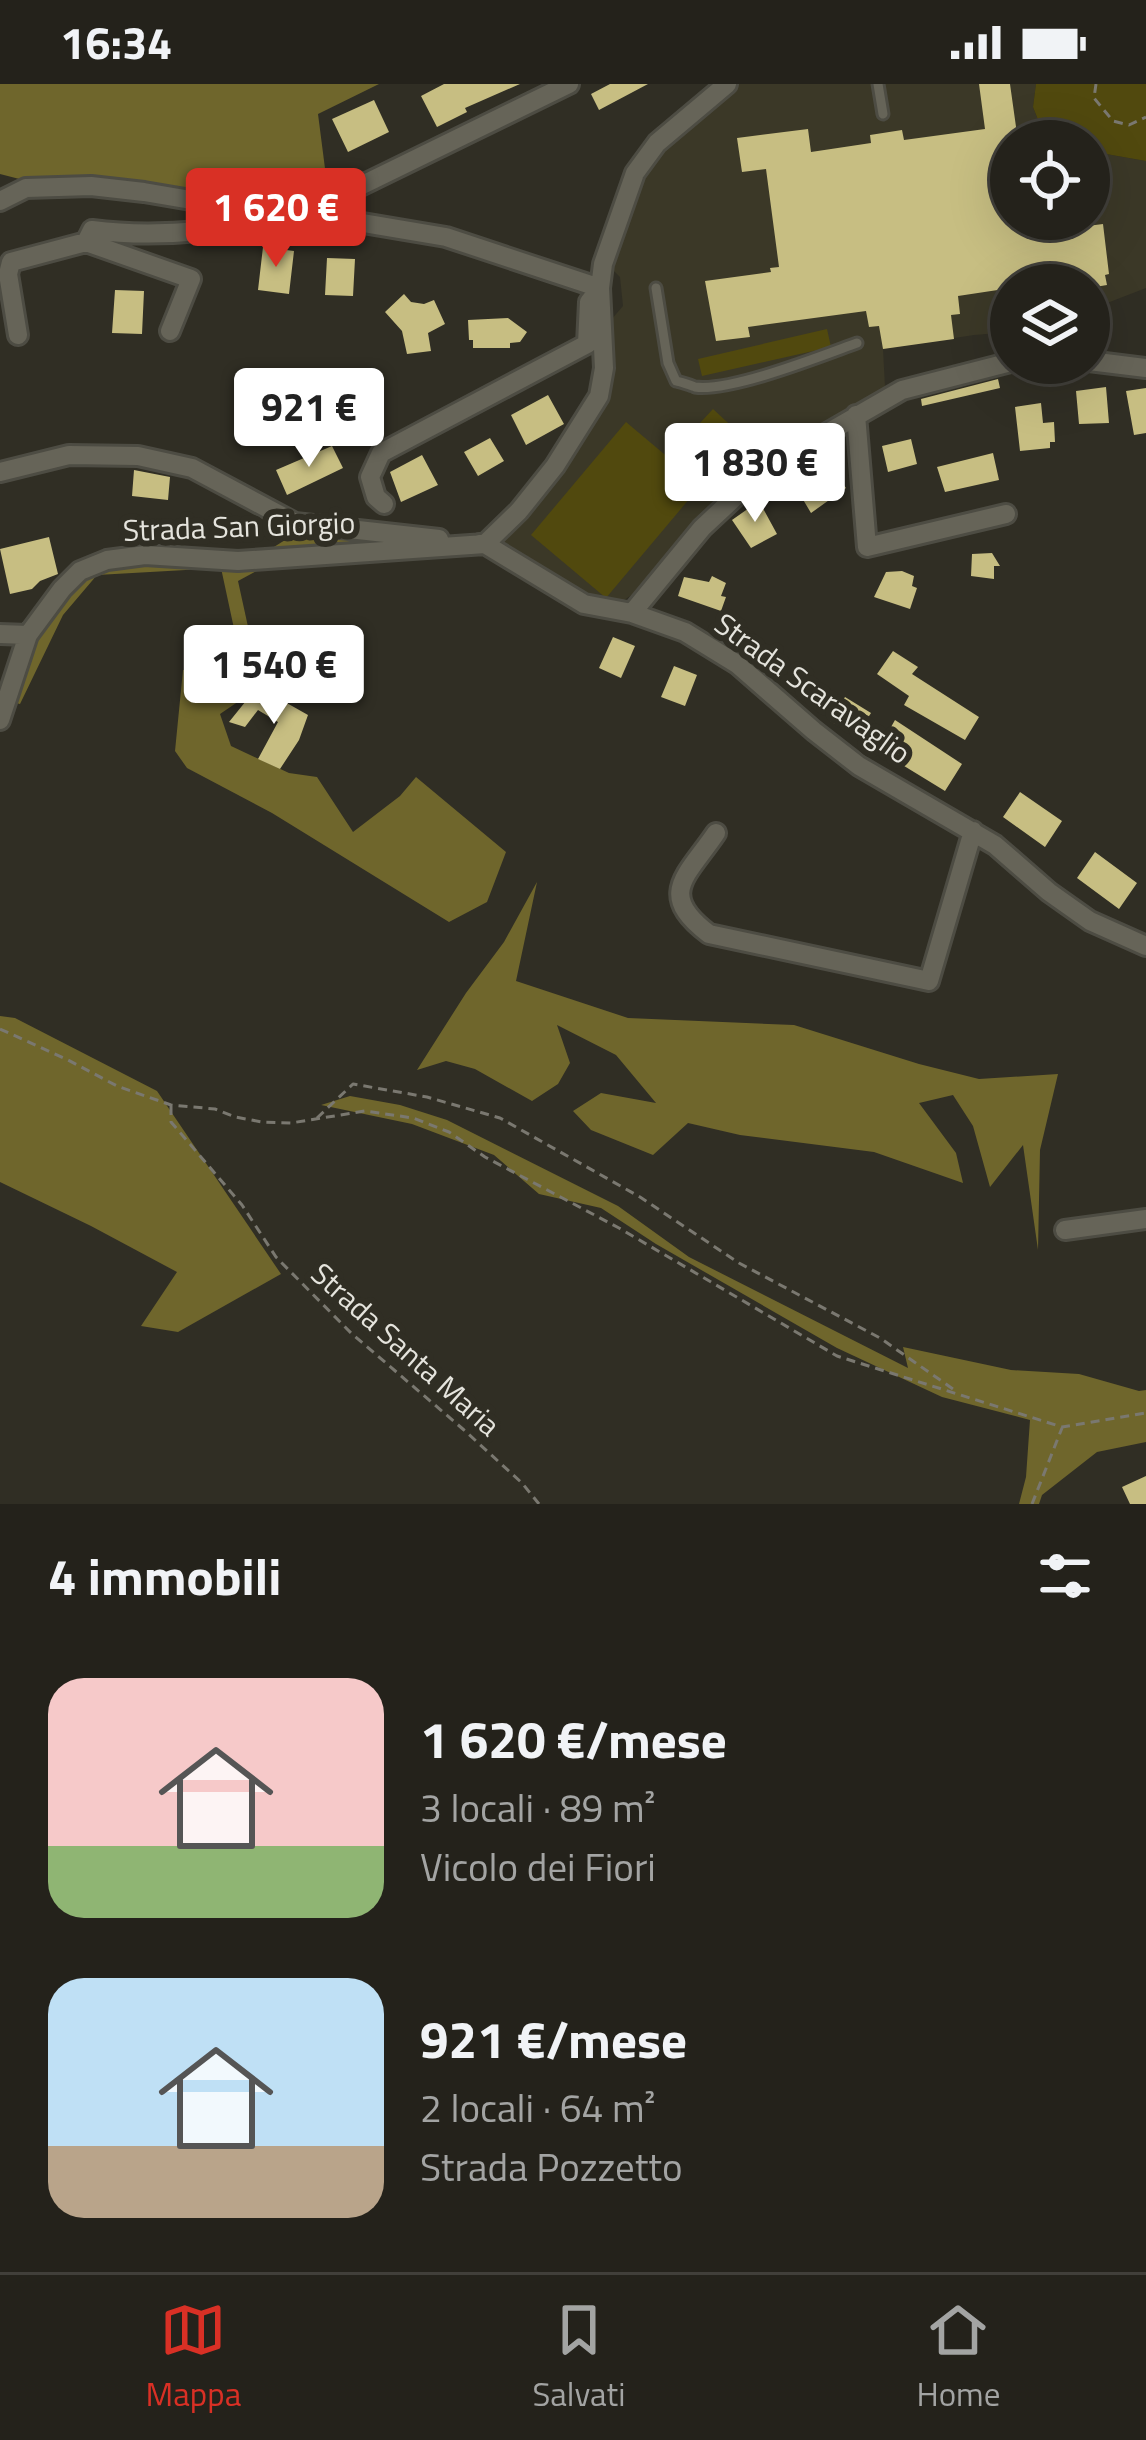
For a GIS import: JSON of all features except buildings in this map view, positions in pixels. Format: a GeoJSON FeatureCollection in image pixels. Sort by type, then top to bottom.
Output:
{"type":"FeatureCollection","features":[{"type":"Feature","properties":{"kind":"street"},"geometry":{"type":"LineString","coordinates":[[86,242],[92,230],[137,236],[304,213],[569,84]]}},
{"type":"Feature","properties":{"kind":"street"},"geometry":{"type":"LineString","coordinates":[[0,472],[69,455],[138,456],[192,467],[295,523],[485,544],[555,466],[598,396],[604,368],[603,264],[635,173],[658,143],[727,84]]}},
{"type":"Feature","properties":{"kind":"street"},"geometry":{"type":"LineString","coordinates":[[0,201],[26,188],[91,186],[232,207],[274,208],[446,237],[600,288]]}},
{"type":"Feature","properties":{"kind":"street"},"geometry":{"type":"LineString","coordinates":[[18,335],[8,274],[11,262],[86,242],[191,279],[170,331]]}},
{"type":"Feature","properties":{"kind":"street"},"geometry":{"type":"LineString","coordinates":[[384,504],[376,497],[370,477],[381,454],[587,344],[589,302],[600,288]]}},
{"type":"Feature","properties":{"kind":"street"},"geometry":{"type":"LineString","coordinates":[[1110,364],[1146,368]]}},
{"type":"Feature","properties":{"kind":"street"},"geometry":{"type":"LineString","coordinates":[[632,613],[702,528],[749,484],[902,390],[990,367]]}},
{"type":"Feature","properties":{"kind":"street"},"geometry":{"type":"LineString","coordinates":[[856,415],[868,548],[1006,514]]}},
{"type":"Feature","properties":{"kind":"street","name":"Strada Scaravaglio"},"geometry":{"type":"LineString","coordinates":[[485,544],[584,604],[632,613],[685,632],[737,664],[859,766],[995,845],[1090,920],[1146,946]]}},
{"type":"Feature","properties":{"kind":"street","name":"Strada San Giorgio"},"geometry":{"type":"LineString","coordinates":[[0,720],[28,635],[80,571],[107,560],[146,555],[238,560],[485,544]]}},
{"type":"Feature","properties":{"kind":"street"},"geometry":{"type":"LineString","coordinates":[[0,634],[28,635]]}},
{"type":"Feature","properties":{"kind":"street"},"geometry":{"type":"LineString","coordinates":[[716,833],[680,885],[679,899],[688,918],[710,934],[929,981],[973,831]]}},
{"type":"Feature","properties":{"kind":"street"},"geometry":{"type":"LineString","coordinates":[[1065,1230],[1146,1219]]}},
{"type":"Feature","properties":{"kind":"lane"},"geometry":{"type":"LineString","coordinates":[[878,84],[883,114]]}},
{"type":"Feature","properties":{"kind":"lane"},"geometry":{"type":"LineString","coordinates":[[656,288],[668,363],[676,381],[695,387],[774,371],[857,343]]}},
{"type":"Feature","properties":{"kind":"path"},"geometry":{"type":"LineString","coordinates":[[1096,84],[1094,98],[1113,121],[1129,125],[1146,118]]}},
{"type":"Feature","properties":{"kind":"path"},"geometry":{"type":"LineString","coordinates":[[0,1029],[117,1086],[171,1105],[215,1108],[262,1122],[291,1123],[365,1111],[413,1118],[449,1132],[484,1157],[619,1228],[837,1356],[1062,1427],[1146,1412]]}},
{"type":"Feature","properties":{"kind":"path"},"geometry":{"type":"LineString","coordinates":[[315,1119],[353,1084],[427,1097],[500,1118],[640,1197],[739,1263],[880,1338],[958,1392]]}},
{"type":"Feature","properties":{"kind":"path","name":"Strada Santa Maria"},"geometry":{"type":"LineString","coordinates":[[171,1105],[170,1122],[242,1205],[276,1257],[351,1333],[464,1430],[539,1504]]}},
{"type":"Feature","properties":{"kind":"path"},"geometry":{"type":"LineString","coordinates":[[1032,1504],[1062,1427]]}},
{"type":"Feature","properties":{"kind":"shaded area"},"geometry":{"type":"Polygon","coordinates":[[[0,84],[379,84],[318,114],[327,184],[301,200],[277,202],[31,182],[0,174],[0,84]]]}},
{"type":"Feature","properties":{"kind":"shaded area"},"geometry":{"type":"Polygon","coordinates":[[[737,84],[1036,84],[1033,107],[1038,120],[990,120],[990,240],[1110,240],[1110,155],[1146,161],[1146,288],[1110,302],[1110,264],[990,264],[990,334],[883,349],[885,387],[723,498],[688,529],[661,569],[638,591],[624,600],[600,598],[498,538],[605,404],[613,369],[611,320],[623,306],[620,277],[608,265],[639,176],[662,146],[737,84]]]}},
{"type":"Feature","properties":{"kind":"shaded area"},"geometry":{"type":"Polygon","coordinates":[[[1036,84],[1146,84],[1146,161],[1110,155],[1110,120],[1038,120],[1033,107],[1036,84]]]}},
{"type":"Feature","properties":{"kind":"shaded area"},"geometry":{"type":"Polygon","coordinates":[[[827,329],[831,347],[702,376],[698,359],[827,329]]]}},
{"type":"Feature","properties":{"kind":"shaded area"},"geometry":{"type":"Polygon","coordinates":[[[713,409],[740,434],[702,476],[674,451],[713,409]]]}},
{"type":"Feature","properties":{"kind":"shaded area"},"geometry":{"type":"Polygon","coordinates":[[[626,422],[701,485],[606,598],[531,535],[626,422]]]}},
{"type":"Feature","properties":{"kind":"shaded area"},"geometry":{"type":"Polygon","coordinates":[[[301,530],[402,542],[262,568],[238,581],[261,686],[220,714],[231,746],[289,773],[317,777],[353,832],[400,796],[416,777],[506,852],[487,902],[449,922],[272,813],[187,768],[175,751],[183,670],[207,667],[244,675],[221,568],[97,575],[63,615],[20,704],[12,702],[45,619],[80,577],[123,563],[247,564],[301,530]]]}},
{"type":"Feature","properties":{"kind":"shaded area"},"geometry":{"type":"Polygon","coordinates":[[[537,882],[516,981],[628,1018],[794,1025],[979,1079],[1058,1074],[1040,1150],[1038,1250],[1023,1145],[990,1187],[973,1126],[953,1095],[919,1103],[956,1153],[963,1183],[874,1152],[740,1135],[688,1123],[653,1155],[591,1130],[573,1111],[601,1093],[656,1103],[616,1055],[557,1025],[570,1063],[558,1084],[532,1101],[475,1069],[446,1061],[417,1070],[504,942],[537,882]]]}},
{"type":"Feature","properties":{"kind":"shaded area"},"geometry":{"type":"Polygon","coordinates":[[[0,1016],[15,1018],[157,1091],[281,1274],[178,1332],[141,1326],[177,1272],[0,1182],[0,1016]]]}},
{"type":"Feature","properties":{"kind":"shaded area"},"geometry":{"type":"Polygon","coordinates":[[[350,1096],[447,1120],[618,1206],[689,1257],[908,1368],[903,1347],[1011,1370],[1079,1374],[1146,1390],[1146,1442],[1097,1452],[1042,1495],[1039,1504],[1019,1504],[1030,1420],[942,1397],[837,1348],[601,1208],[539,1194],[494,1155],[412,1124],[321,1105],[350,1096]]]}}]}
